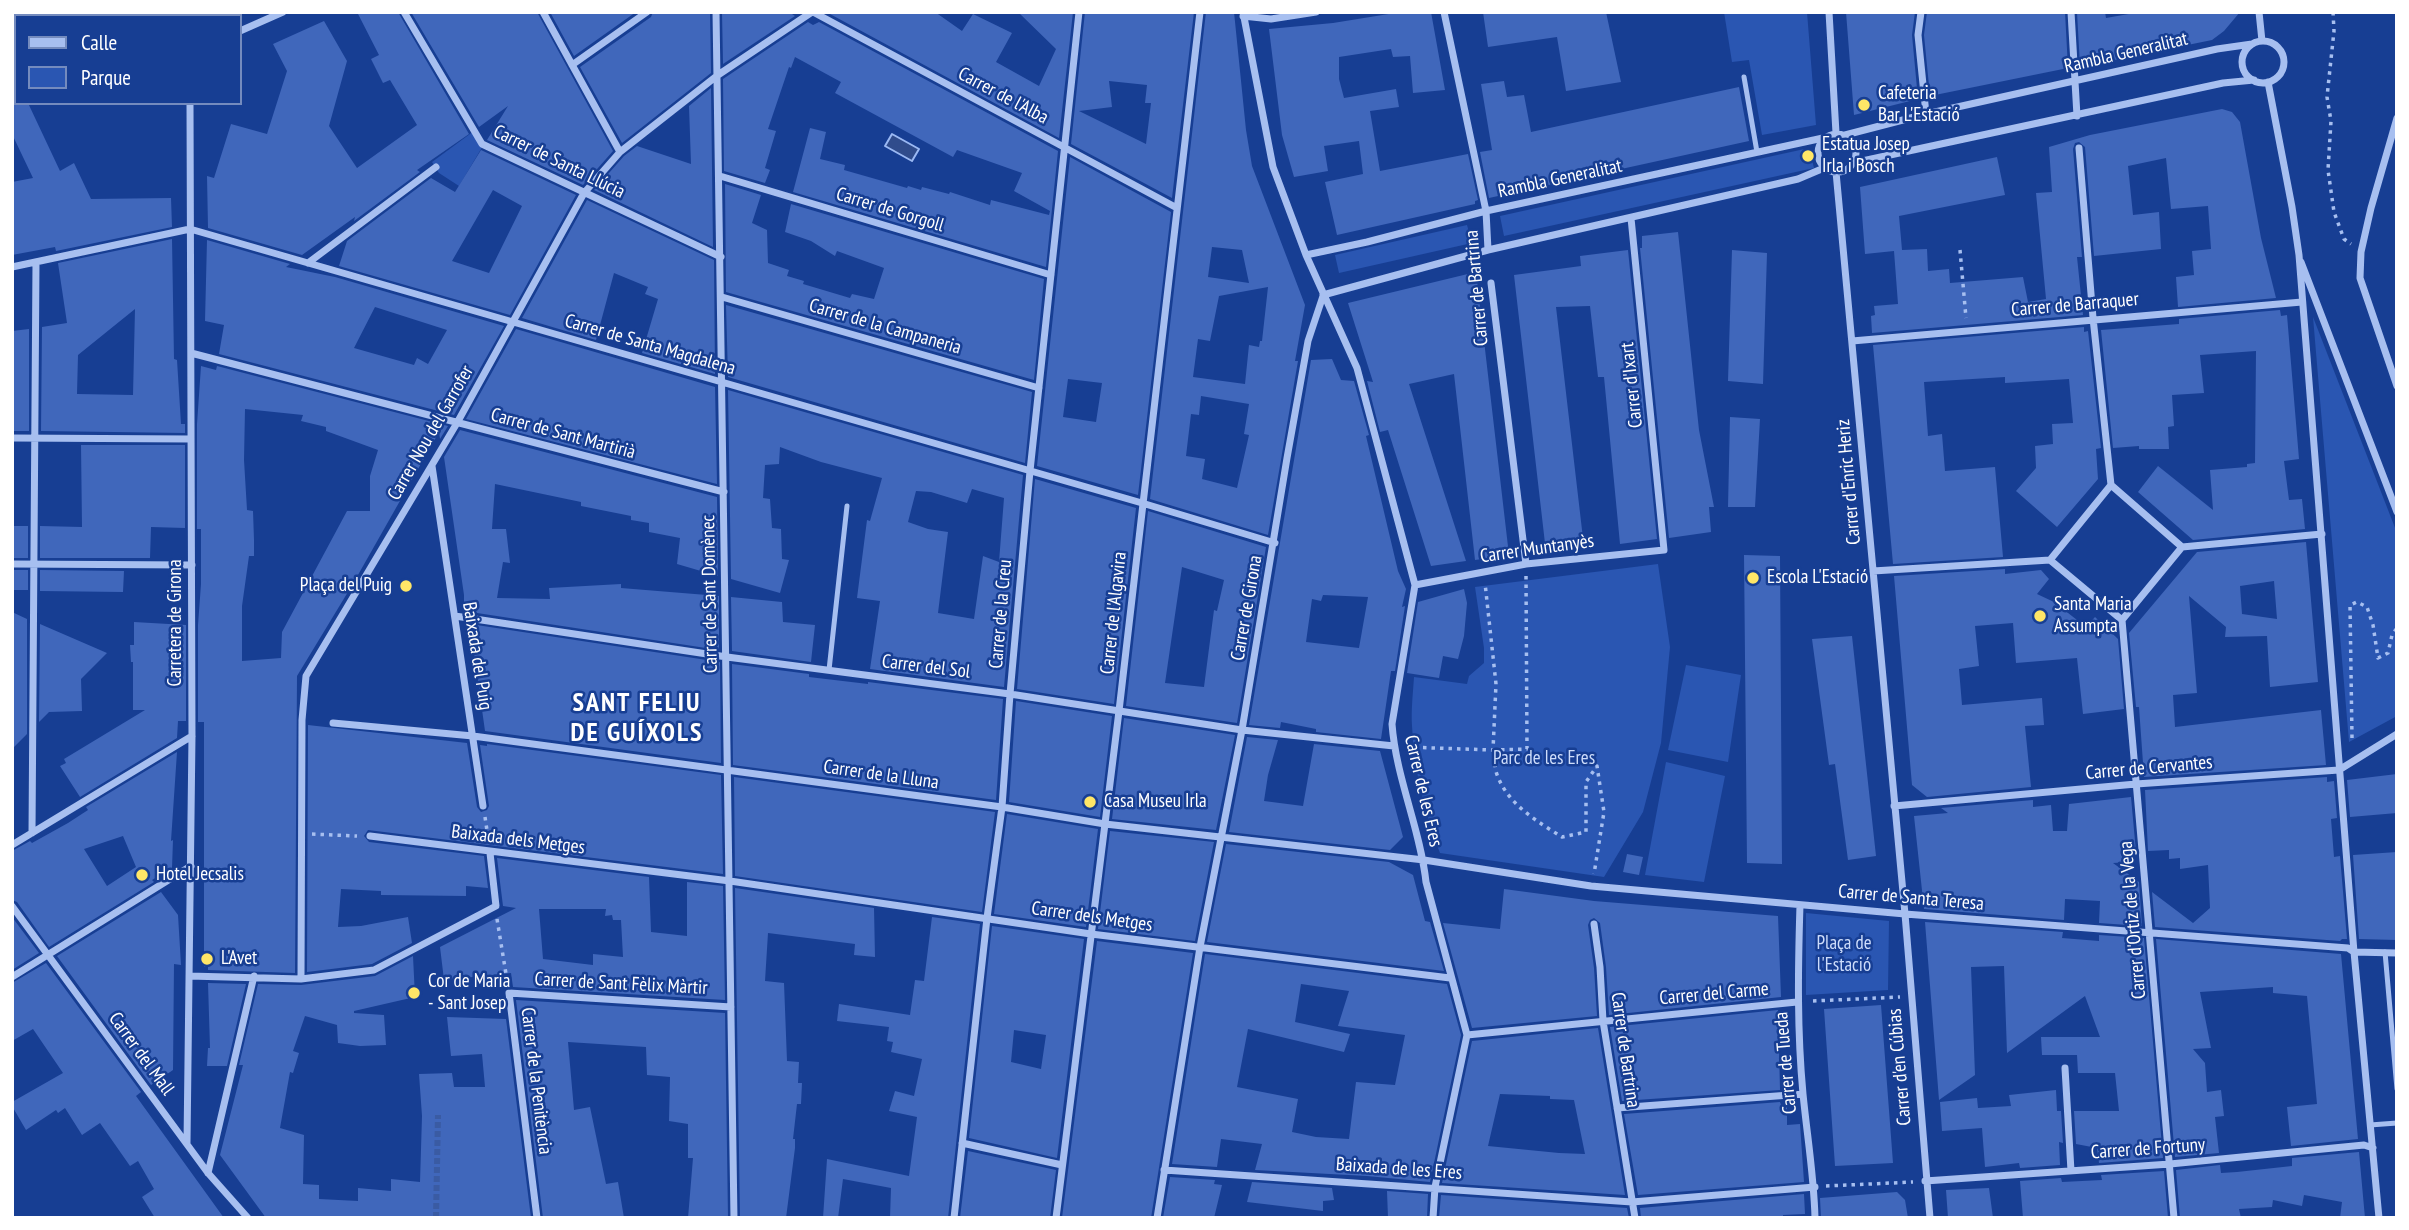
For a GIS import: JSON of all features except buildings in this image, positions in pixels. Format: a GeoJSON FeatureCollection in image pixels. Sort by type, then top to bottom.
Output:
{"type":"FeatureCollection","features":[{"type":"Feature","properties":{"kind":"street"},"geometry":{"type":"LineString","coordinates":[[242,30],[282,12]]}},
{"type":"Feature","properties":{"kind":"street","name":"Carrer de Santa Llúcia"},"geometry":{"type":"LineString","coordinates":[[404,12],[482,145],[721,257]]}},
{"type":"Feature","properties":{"kind":"street"},"geometry":{"type":"LineString","coordinates":[[543,12],[620,152]]}},
{"type":"Feature","properties":{"kind":"street"},"geometry":{"type":"LineString","coordinates":[[572,65],[647,12]]}},
{"type":"Feature","properties":{"kind":"street","name":"Carrer de Sant Domènec"},"geometry":{"type":"LineString","coordinates":[[716,12],[734,1218]]}},
{"type":"Feature","properties":{"kind":"street","name":"Carrer Nou del Garrofer"},"geometry":{"type":"LineString","coordinates":[[301,979],[302,720],[306,676],[457,423],[584,193],[620,152],[718,75],[813,12]]}},
{"type":"Feature","properties":{"kind":"street","name":"Carrer de l'Alba"},"geometry":{"type":"LineString","coordinates":[[813,12],[1177,208]]}},
{"type":"Feature","properties":{"kind":"street","name":"Carrer de la Creu"},"geometry":{"type":"LineString","coordinates":[[954,1218],[1002,807],[1039,388],[1079,12]]}},
{"type":"Feature","properties":{"kind":"street","name":"Carrer de l'Algavira"},"geometry":{"type":"LineString","coordinates":[[1056,1218],[1119,711],[1199,12]]}},
{"type":"Feature","properties":{"kind":"street"},"geometry":{"type":"LineString","coordinates":[[1316,12],[1271,19],[1243,14],[1273,167],[1323,295],[1489,250],[1798,179],[1824,168],[1836,172],[1846,170],[1853,163],[2223,83],[2254,80],[2268,82],[2280,75],[2284,62],[2280,49],[2272,43],[2262,41],[2252,44],[2245,52],[2243,63],[2246,73],[2254,80]]}},
{"type":"Feature","properties":{"kind":"street","name":"Carrer de Bartrina"},"geometry":{"type":"LineString","coordinates":[[1444,12],[1486,211],[1489,250]]}},
{"type":"Feature","properties":{"kind":"street"},"geometry":{"type":"LineString","coordinates":[[1829,12],[1836,133]]}},
{"type":"Feature","properties":{"kind":"street"},"geometry":{"type":"LineString","coordinates":[[1921,12],[1918,35],[1926,114]]}},
{"type":"Feature","properties":{"kind":"street"},"geometry":{"type":"LineString","coordinates":[[2071,12],[2077,116]]}},
{"type":"Feature","properties":{"kind":"street"},"geometry":{"type":"LineString","coordinates":[[2259,12],[2262,41]]}},
{"type":"Feature","properties":{"kind":"street","name":"Rambla Generalitat"},"geometry":{"type":"LineString","coordinates":[[1845,135],[1926,114],[2217,49],[2252,44]]}},
{"type":"Feature","properties":{"kind":"street"},"geometry":{"type":"LineString","coordinates":[[2268,82],[2299,255],[2354,952],[2379,1218]]}},
{"type":"Feature","properties":{"kind":"street","name":"Carretera de Girona"},"geometry":{"type":"LineString","coordinates":[[187,1143],[192,736],[190,105]]}},
{"type":"Feature","properties":{"kind":"street"},"geometry":{"type":"LineString","coordinates":[[2397,118],[2371,208],[2361,252],[2360,278],[2397,386]]}},
{"type":"Feature","properties":{"kind":"street"},"geometry":{"type":"LineString","coordinates":[[1824,168],[1817,153],[1823,138],[1836,133],[1845,135],[1855,147],[1853,163]]}},
{"type":"Feature","properties":{"kind":"street","name":"Rambla Generalitat"},"geometry":{"type":"LineString","coordinates":[[1306,255],[1486,211],[1823,138]]}},
{"type":"Feature","properties":{"kind":"street"},"geometry":{"type":"LineString","coordinates":[[2080,148],[2093,318],[2111,485],[2182,547]]}},
{"type":"Feature","properties":{"kind":"street"},"geometry":{"type":"LineString","coordinates":[[308,263],[436,167]]}},
{"type":"Feature","properties":{"kind":"street","name":"Carrer d'Enric Heriz"},"geometry":{"type":"LineString","coordinates":[[1836,172],[1905,914]]}},
{"type":"Feature","properties":{"kind":"street","name":"Carrer de Gorgoll"},"geometry":{"type":"LineString","coordinates":[[720,176],[1051,275]]}},
{"type":"Feature","properties":{"kind":"street","name":"Carrer d'Ixart"},"geometry":{"type":"LineString","coordinates":[[1631,218],[1664,550]]}},
{"type":"Feature","properties":{"kind":"street","name":"Carrer de Santa Magdalena"},"geometry":{"type":"LineString","coordinates":[[12,267],[190,229],[1275,543]]}},
{"type":"Feature","properties":{"kind":"street"},"geometry":{"type":"LineString","coordinates":[[2299,255],[2397,512]]}},
{"type":"Feature","properties":{"kind":"street"},"geometry":{"type":"LineString","coordinates":[[32,833],[37,439],[36,262]]}},
{"type":"Feature","properties":{"kind":"street","name":"Carrer de Bartrina"},"geometry":{"type":"LineString","coordinates":[[1491,283],[1525,564]]}},
{"type":"Feature","properties":{"kind":"street","name":"Carrer de Girona"},"geometry":{"type":"LineString","coordinates":[[1157,1218],[1200,947],[1242,730],[1308,341],[1323,295]]}},
{"type":"Feature","properties":{"kind":"street","name":"Carrer de les Eres"},"geometry":{"type":"LineString","coordinates":[[1323,295],[1357,368],[1415,585],[1392,724],[1394,746],[1424,860],[1426,882],[1450,978],[1467,1035],[1436,1187],[1433,1218]]}},
{"type":"Feature","properties":{"kind":"street","name":"Carrer de la Campaneria"},"geometry":{"type":"LineString","coordinates":[[722,297],[1039,388]]}},
{"type":"Feature","properties":{"kind":"street","name":"Carrer de Barraquer"},"geometry":{"type":"LineString","coordinates":[[1852,341],[2301,302]]}},
{"type":"Feature","properties":{"kind":"street","name":"Carrer de Sant Martirià"},"geometry":{"type":"LineString","coordinates":[[191,353],[724,492]]}},
{"type":"Feature","properties":{"kind":"street"},"geometry":{"type":"LineString","coordinates":[[12,439],[191,439]]}},
{"type":"Feature","properties":{"kind":"street","name":"Baixada del Puig"},"geometry":{"type":"LineString","coordinates":[[432,465],[483,806]]}},
{"type":"Feature","properties":{"kind":"street"},"geometry":{"type":"LineString","coordinates":[[2050,560],[2111,485]]}},
{"type":"Feature","properties":{"kind":"street"},"geometry":{"type":"LineString","coordinates":[[1873,571],[2050,560],[2122,620],[2182,547],[2322,534]]}},
{"type":"Feature","properties":{"kind":"street","name":"Carrer Muntanyès"},"geometry":{"type":"LineString","coordinates":[[1415,585],[1525,564],[1664,550]]}},
{"type":"Feature","properties":{"kind":"street"},"geometry":{"type":"LineString","coordinates":[[12,564],[192,565]]}},
{"type":"Feature","properties":{"kind":"street","name":"Carrer del Sol"},"geometry":{"type":"LineString","coordinates":[[455,617],[727,657],[1010,694],[1242,730],[1394,746]]}},
{"type":"Feature","properties":{"kind":"street","name":"Carrer d'Ortiz de la Vega"},"geometry":{"type":"LineString","coordinates":[[2122,620],[2175,1218]]}},
{"type":"Feature","properties":{"kind":"street","name":"Carrer de la Lluna"},"geometry":{"type":"LineString","coordinates":[[333,723],[473,736],[1002,807],[1105,824],[1424,860]]}},
{"type":"Feature","properties":{"kind":"street","name":"Carrer de Cervantes"},"geometry":{"type":"LineString","coordinates":[[1894,806],[2340,770],[2397,734]]}},
{"type":"Feature","properties":{"kind":"street"},"geometry":{"type":"LineString","coordinates":[[12,845],[192,736]]}},
{"type":"Feature","properties":{"kind":"street","name":"Baixada dels Metges"},"geometry":{"type":"LineString","coordinates":[[370,836],[730,881]]}},
{"type":"Feature","properties":{"kind":"street"},"geometry":{"type":"LineString","coordinates":[[189,976],[301,979],[374,971],[496,906],[490,853]]}},
{"type":"Feature","properties":{"kind":"street","name":"Carrer de Santa Teresa"},"geometry":{"type":"LineString","coordinates":[[1424,860],[1591,886],[1905,914],[2348,948],[2354,952],[2397,953]]}},
{"type":"Feature","properties":{"kind":"street"},"geometry":{"type":"LineString","coordinates":[[12,977],[191,866]]}},
{"type":"Feature","properties":{"kind":"street","name":"Carrer dels Metges"},"geometry":{"type":"LineString","coordinates":[[730,881],[1091,933],[1450,978]]}},
{"type":"Feature","properties":{"kind":"street","name":"Carrer de Tueda"},"geometry":{"type":"LineString","coordinates":[[1800,905],[1797,1002],[1803,1094],[1815,1187],[1815,1218]]}},
{"type":"Feature","properties":{"kind":"street","name":"Carrer del Mall"},"geometry":{"type":"LineString","coordinates":[[12,906],[208,1173],[248,1218]]}},
{"type":"Feature","properties":{"kind":"street","name":"Carrer d'en Cúbias"},"geometry":{"type":"LineString","coordinates":[[1905,914],[1930,1218]]}},
{"type":"Feature","properties":{"kind":"street","name":"Carrer de Bartrina"},"geometry":{"type":"LineString","coordinates":[[1594,924],[1603,1021],[1635,1218]]}},
{"type":"Feature","properties":{"kind":"street"},"geometry":{"type":"LineString","coordinates":[[208,1173],[254,976]]}},
{"type":"Feature","properties":{"kind":"street","name":"Carrer de Sant Fèlix Màrtir"},"geometry":{"type":"LineString","coordinates":[[509,993],[731,1007]]}},
{"type":"Feature","properties":{"kind":"street","name":"Carrer de la Penitència"},"geometry":{"type":"LineString","coordinates":[[509,993],[537,1218]]}},
{"type":"Feature","properties":{"kind":"street","name":"Carrer del Carme"},"geometry":{"type":"LineString","coordinates":[[1467,1035],[1797,1002]]}},
{"type":"Feature","properties":{"kind":"street"},"geometry":{"type":"LineString","coordinates":[[2065,1068],[2071,1171]]}},
{"type":"Feature","properties":{"kind":"street"},"geometry":{"type":"LineString","coordinates":[[1617,1108],[1803,1094]]}},
{"type":"Feature","properties":{"kind":"street"},"geometry":{"type":"LineString","coordinates":[[962,1143],[1062,1165]]}},
{"type":"Feature","properties":{"kind":"street","name":"Carrer de Fortuny"},"geometry":{"type":"LineString","coordinates":[[1925,1181],[2170,1164],[2364,1145],[2373,1147]]}},
{"type":"Feature","properties":{"kind":"street","name":"Baixada de les Eres"},"geometry":{"type":"LineString","coordinates":[[1164,1170],[1632,1202],[1815,1187]]}},
{"type":"Feature","properties":{"kind":"lane"},"geometry":{"type":"LineString","coordinates":[[1744,77],[1757,152]]}},
{"type":"Feature","properties":{"kind":"lane"},"geometry":{"type":"LineString","coordinates":[[829,670],[847,506]]}},
{"type":"Feature","properties":{"kind":"lane"},"geometry":{"type":"LineString","coordinates":[[2385,952],[2397,1089]]}},
{"type":"Feature","properties":{"kind":"lane"},"geometry":{"type":"LineString","coordinates":[[2370,1125],[2397,1123]]}},
{"type":"Feature","properties":{"kind":"path"},"geometry":{"type":"LineString","coordinates":[[2333,12],[2334,32],[2327,97],[2331,121],[2328,170],[2334,212],[2344,239],[2361,252]]}},
{"type":"Feature","properties":{"kind":"path"},"geometry":{"type":"LineString","coordinates":[[1960,250],[1967,330]]}},
{"type":"Feature","properties":{"kind":"path"},"geometry":{"type":"LineString","coordinates":[[1394,746],[1527,749],[1525,564]]}},
{"type":"Feature","properties":{"kind":"path"},"geometry":{"type":"LineString","coordinates":[[1482,572],[1486,585],[1496,684],[1493,750],[1497,776],[1506,792],[1532,818],[1562,837],[1586,832],[1586,782],[1597,766],[1604,812],[1591,886]]}},
{"type":"Feature","properties":{"kind":"path"},"geometry":{"type":"LineString","coordinates":[[483,806],[490,853]]}},
{"type":"Feature","properties":{"kind":"path"},"geometry":{"type":"LineString","coordinates":[[303,834],[370,836]]}},
{"type":"Feature","properties":{"kind":"path","name":"Carrer de la Penitència"},"geometry":{"type":"LineString","coordinates":[[496,906],[509,993]]}},
{"type":"Feature","properties":{"kind":"path"},"geometry":{"type":"LineString","coordinates":[[1797,1002],[1910,996]]}},
{"type":"Feature","properties":{"kind":"path"},"geometry":{"type":"LineString","coordinates":[[1815,1187],[1925,1181]]}},
{"type":"Feature","properties":{"kind":"green space"},"geometry":{"type":"Polygon","coordinates":[[[1724,12],[1807,12],[1816,125],[1762,135],[1749,60],[1732,62],[1724,12]]]}},
{"type":"Feature","properties":{"kind":"green space"},"geometry":{"type":"Polygon","coordinates":[[[474,131],[484,144],[459,186],[439,173],[432,162],[474,131]]]}},
{"type":"Feature","properties":{"kind":"green space"},"geometry":{"type":"Polygon","coordinates":[[[1809,148],[1814,168],[1504,236],[1500,216],[1809,148]]]}},
{"type":"Feature","properties":{"kind":"green space"},"geometry":{"type":"Polygon","coordinates":[[[1467,225],[1472,243],[1339,273],[1335,255],[1467,225]]]}},
{"type":"Feature","properties":{"kind":"green space"},"geometry":{"type":"Polygon","coordinates":[[[2313,317],[2397,533],[2397,716],[2349,742],[2313,317]]]}},
{"type":"Feature","properties":{"kind":"green space","name":"Parc de les Eres"},"geometry":{"type":"Polygon","coordinates":[[[1658,564],[1670,647],[1661,743],[1643,812],[1604,877],[1440,853],[1425,807],[1415,758],[1412,720],[1414,677],[1467,684],[1469,676],[1484,663],[1475,587],[1658,564]]]}},
{"type":"Feature","properties":{"kind":"green space"},"geometry":{"type":"Polygon","coordinates":[[[1686,665],[1741,675],[1728,762],[1668,750],[1686,665]]]}},
{"type":"Feature","properties":{"kind":"green space"},"geometry":{"type":"Polygon","coordinates":[[[1666,762],[1725,776],[1704,882],[1645,875],[1666,762]]]}},
{"type":"Feature","properties":{"kind":"green space","name":"Plaça de l'Estació"},"geometry":{"type":"Polygon","coordinates":[[[1806,913],[1889,921],[1888,990],[1806,995],[1806,913]]]}},
{"type":"Feature","properties":{"kind":"shaded area"},"geometry":{"type":"Polygon","coordinates":[[[892,134],[919,149],[912,161],[885,146],[892,134]]]}},
{"type":"Feature","properties":{"kind":"tunnel"},"geometry":{"type":"LineString","coordinates":[[436,1218],[438,1115]]}},
{"type":"Feature","properties":{"kind":"place","name":"Cafeteria Bar L'Estació"},"geometry":{"type":"Point","coordinates":[1864,105]}},
{"type":"Feature","properties":{"kind":"place","name":"Estatua Josep Irla i Bosch"},"geometry":{"type":"Point","coordinates":[1808,156]}},
{"type":"Feature","properties":{"kind":"place","name":"Escola L'Estació"},"geometry":{"type":"Point","coordinates":[1753,578]}},
{"type":"Feature","properties":{"kind":"place","name":"Plaça del Puig"},"geometry":{"type":"Point","coordinates":[406,586]}},
{"type":"Feature","properties":{"kind":"place","name":"Santa Maria Assumpta"},"geometry":{"type":"Point","coordinates":[2040,616]}},
{"type":"Feature","properties":{"kind":"place","name":"Casa Museu Irla"},"geometry":{"type":"Point","coordinates":[1090,802]}},
{"type":"Feature","properties":{"kind":"place","name":"Hotel Jecsalis"},"geometry":{"type":"Point","coordinates":[142,875]}},
{"type":"Feature","properties":{"kind":"place","name":"L'Avet"},"geometry":{"type":"Point","coordinates":[207,959]}},
{"type":"Feature","properties":{"kind":"place","name":"Cor de Maria - Sant Josep"},"geometry":{"type":"Point","coordinates":[414,993]}},
{"type":"Feature","properties":{"kind":"district","name":"SANT FELIU DE GUÍXOLS"},"geometry":{"type":"Point","coordinates":[637,719]}}]}
